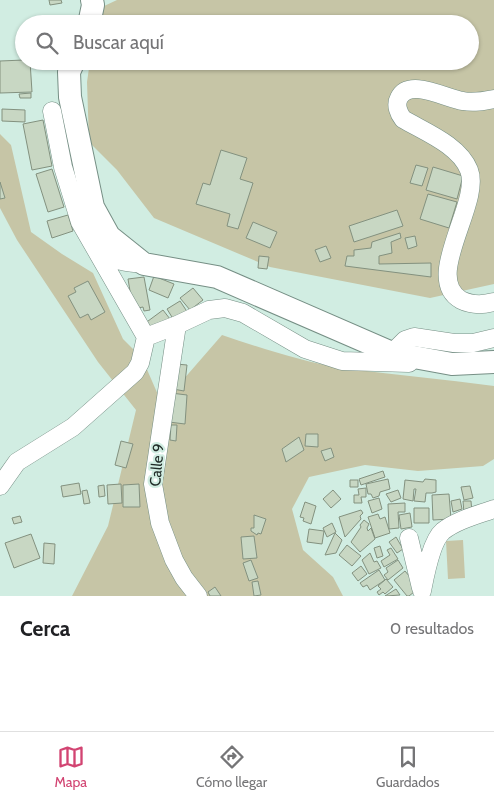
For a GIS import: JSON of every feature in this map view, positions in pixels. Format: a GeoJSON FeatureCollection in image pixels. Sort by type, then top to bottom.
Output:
{"type":"FeatureCollection","features":[{"type":"Feature","properties":{"kind":"main road"},"geometry":{"type":"LineString","coordinates":[[91,15],[92,0]]}},
{"type":"Feature","properties":{"kind":"main road"},"geometry":{"type":"LineString","coordinates":[[70,70],[70,97],[93,207],[109,236],[144,264],[217,277],[392,353],[452,364],[494,362]]}},
{"type":"Feature","properties":{"kind":"street"},"geometry":{"type":"LineString","coordinates":[[494,99],[463,102],[423,89],[413,89],[404,92],[398,98],[399,113],[403,119],[451,148],[463,159],[470,172],[469,198],[456,234],[448,265],[448,281],[454,296],[467,303],[484,305],[494,302]]}},
{"type":"Feature","properties":{"kind":"street"},"geometry":{"type":"LineString","coordinates":[[0,486],[17,462],[74,427],[136,372],[146,337],[80,222],[63,167],[52,111]]}},
{"type":"Feature","properties":{"kind":"street"},"geometry":{"type":"LineString","coordinates":[[93,242],[105,255],[119,262],[144,264]]}},
{"type":"Feature","properties":{"kind":"street"},"geometry":{"type":"LineString","coordinates":[[146,337],[209,310],[225,308],[243,313],[305,349],[342,361],[452,364]]}},
{"type":"Feature","properties":{"kind":"street","name":"Calle 9"},"geometry":{"type":"LineString","coordinates":[[177,325],[153,484],[160,523],[174,560],[184,578],[198,596]]}},
{"type":"Feature","properties":{"kind":"street"},"geometry":{"type":"LineString","coordinates":[[392,353],[405,340],[414,337],[454,343],[473,343],[494,338]]}},
{"type":"Feature","properties":{"kind":"street"},"geometry":{"type":"LineString","coordinates":[[423,593],[426,571],[437,540],[442,532],[456,524],[494,509]]}},
{"type":"Feature","properties":{"kind":"street"},"geometry":{"type":"LineString","coordinates":[[409,538],[423,593]]}},
{"type":"Feature","properties":{"kind":"green space"},"geometry":{"type":"Polygon","coordinates":[[[117,0],[494,0],[494,284],[430,298],[270,267],[154,218],[117,170],[89,142],[87,82],[89,70],[479,70],[479,15],[100,15],[102,7],[117,0]]]}},
{"type":"Feature","properties":{"kind":"green space"},"geometry":{"type":"Polygon","coordinates":[[[0,134],[11,145],[31,232],[93,273],[123,339],[142,358],[162,404],[222,335],[282,354],[328,365],[494,386],[494,459],[483,466],[418,471],[365,465],[309,477],[292,509],[303,550],[333,577],[343,596],[72,596],[108,526],[136,410],[98,362],[17,240],[0,208],[0,134]]]}},
{"type":"Feature","properties":{"kind":"green space"},"geometry":{"type":"Polygon","coordinates":[[[463,540],[465,578],[448,579],[446,541],[463,540]]]}},
{"type":"Feature","properties":{"kind":"building"},"geometry":{"type":"Polygon","coordinates":[[[49,0],[61,0],[62,3],[50,5],[49,0]]]}},
{"type":"Feature","properties":{"kind":"building"},"geometry":{"type":"Polygon","coordinates":[[[15,60],[15,70],[31,70],[32,92],[0,93],[0,61],[15,60]]]}},
{"type":"Feature","properties":{"kind":"building"},"geometry":{"type":"Polygon","coordinates":[[[31,93],[31,98],[20,98],[19,94],[31,93]]]}},
{"type":"Feature","properties":{"kind":"building"},"geometry":{"type":"Polygon","coordinates":[[[2,109],[25,110],[25,122],[2,121],[2,109]]]}},
{"type":"Feature","properties":{"kind":"building"},"geometry":{"type":"Polygon","coordinates":[[[43,120],[52,166],[32,170],[23,124],[43,120]]]}},
{"type":"Feature","properties":{"kind":"building"},"geometry":{"type":"Polygon","coordinates":[[[221,150],[247,158],[240,179],[253,183],[238,229],[227,226],[230,214],[196,204],[203,183],[210,185],[221,150]]]}},
{"type":"Feature","properties":{"kind":"building"},"geometry":{"type":"Polygon","coordinates":[[[416,165],[428,168],[422,186],[410,183],[416,165]]]}},
{"type":"Feature","properties":{"kind":"building"},"geometry":{"type":"Polygon","coordinates":[[[433,167],[463,176],[457,199],[426,190],[433,167]]]}},
{"type":"Feature","properties":{"kind":"building"},"geometry":{"type":"Polygon","coordinates":[[[52,169],[64,207],[48,212],[36,174],[52,169]]]}},
{"type":"Feature","properties":{"kind":"building"},"geometry":{"type":"Polygon","coordinates":[[[0,182],[5,198],[0,199],[0,182]]]}},
{"type":"Feature","properties":{"kind":"building"},"geometry":{"type":"Polygon","coordinates":[[[428,194],[457,202],[449,228],[420,219],[428,194]]]}},
{"type":"Feature","properties":{"kind":"building"},"geometry":{"type":"Polygon","coordinates":[[[397,210],[403,226],[354,242],[349,226],[397,210]]]}},
{"type":"Feature","properties":{"kind":"building"},"geometry":{"type":"Polygon","coordinates":[[[68,215],[73,231],[52,238],[47,221],[68,215]]]}},
{"type":"Feature","properties":{"kind":"building"},"geometry":{"type":"Polygon","coordinates":[[[253,222],[277,232],[270,248],[246,238],[253,222]]]}},
{"type":"Feature","properties":{"kind":"building"},"geometry":{"type":"Polygon","coordinates":[[[400,233],[401,238],[391,242],[392,253],[379,256],[379,264],[431,263],[431,277],[345,266],[347,256],[354,256],[354,250],[371,248],[372,242],[400,233]]]}},
{"type":"Feature","properties":{"kind":"building"},"geometry":{"type":"Polygon","coordinates":[[[415,236],[417,246],[408,249],[405,238],[415,236]]]}},
{"type":"Feature","properties":{"kind":"building"},"geometry":{"type":"Polygon","coordinates":[[[326,246],[331,258],[320,262],[315,250],[326,246]]]}},
{"type":"Feature","properties":{"kind":"building"},"geometry":{"type":"Polygon","coordinates":[[[259,256],[269,257],[267,269],[258,268],[259,256]]]}},
{"type":"Feature","properties":{"kind":"building"},"geometry":{"type":"Polygon","coordinates":[[[154,276],[174,284],[168,298],[149,290],[154,276]]]}},
{"type":"Feature","properties":{"kind":"building"},"geometry":{"type":"Polygon","coordinates":[[[144,277],[150,310],[144,311],[143,307],[133,309],[128,279],[144,277]]]}},
{"type":"Feature","properties":{"kind":"building"},"geometry":{"type":"Polygon","coordinates":[[[88,281],[105,312],[91,320],[88,314],[80,318],[68,296],[76,292],[74,288],[88,281]]]}},
{"type":"Feature","properties":{"kind":"building"},"geometry":{"type":"Polygon","coordinates":[[[193,288],[203,300],[190,310],[180,298],[193,288]]]}},
{"type":"Feature","properties":{"kind":"building"},"geometry":{"type":"Polygon","coordinates":[[[180,301],[188,313],[175,322],[167,309],[180,301]]]}},
{"type":"Feature","properties":{"kind":"building"},"geometry":{"type":"Polygon","coordinates":[[[163,310],[170,319],[150,333],[144,324],[163,310]]]}},
{"type":"Feature","properties":{"kind":"building"},"geometry":{"type":"Polygon","coordinates":[[[176,364],[187,365],[184,391],[173,389],[176,364]]]}},
{"type":"Feature","properties":{"kind":"building"},"geometry":{"type":"Polygon","coordinates":[[[171,393],[187,395],[185,424],[169,422],[171,393]]]}},
{"type":"Feature","properties":{"kind":"building"},"geometry":{"type":"Polygon","coordinates":[[[171,425],[177,425],[176,441],[170,440],[171,425]]]}},
{"type":"Feature","properties":{"kind":"building"},"geometry":{"type":"Polygon","coordinates":[[[306,434],[318,434],[318,447],[305,446],[306,434]]]}},
{"type":"Feature","properties":{"kind":"building"},"geometry":{"type":"Polygon","coordinates":[[[299,437],[304,450],[286,462],[282,449],[299,437]]]}},
{"type":"Feature","properties":{"kind":"building"},"geometry":{"type":"Polygon","coordinates":[[[121,441],[133,444],[126,468],[115,465],[121,441]]]}},
{"type":"Feature","properties":{"kind":"building"},"geometry":{"type":"Polygon","coordinates":[[[331,448],[334,457],[325,461],[321,451],[331,448]]]}},
{"type":"Feature","properties":{"kind":"building"},"geometry":{"type":"Polygon","coordinates":[[[383,471],[385,477],[361,485],[359,479],[383,471]]]}},
{"type":"Feature","properties":{"kind":"building"},"geometry":{"type":"Polygon","coordinates":[[[388,479],[390,489],[380,492],[379,496],[373,498],[371,494],[368,494],[366,484],[388,479]]]}},
{"type":"Feature","properties":{"kind":"building"},"geometry":{"type":"Polygon","coordinates":[[[425,479],[436,480],[436,492],[426,493],[425,502],[414,501],[416,489],[414,489],[413,501],[403,499],[405,480],[423,482],[425,479]]]}},
{"type":"Feature","properties":{"kind":"building"},"geometry":{"type":"Polygon","coordinates":[[[350,480],[358,480],[358,487],[350,487],[350,480]]]}},
{"type":"Feature","properties":{"kind":"building"},"geometry":{"type":"Polygon","coordinates":[[[79,483],[81,494],[63,497],[61,486],[79,483]]]}},
{"type":"Feature","properties":{"kind":"building"},"geometry":{"type":"Polygon","coordinates":[[[121,484],[122,503],[108,504],[107,485],[121,484]]]}},
{"type":"Feature","properties":{"kind":"building"},"geometry":{"type":"Polygon","coordinates":[[[139,484],[140,507],[123,507],[123,485],[139,484]]]}},
{"type":"Feature","properties":{"kind":"building"},"geometry":{"type":"Polygon","coordinates":[[[104,485],[105,496],[99,497],[98,486],[104,485]]]}},
{"type":"Feature","properties":{"kind":"building"},"geometry":{"type":"Polygon","coordinates":[[[470,486],[473,498],[464,500],[461,487],[470,486]]]}},
{"type":"Feature","properties":{"kind":"building"},"geometry":{"type":"Polygon","coordinates":[[[366,488],[366,497],[361,497],[362,503],[354,503],[354,495],[359,495],[358,489],[366,488]]]}},
{"type":"Feature","properties":{"kind":"building"},"geometry":{"type":"Polygon","coordinates":[[[87,490],[90,503],[84,504],[82,491],[87,490]]]}},
{"type":"Feature","properties":{"kind":"building"},"geometry":{"type":"Polygon","coordinates":[[[333,490],[341,499],[331,508],[323,499],[333,490]]]}},
{"type":"Feature","properties":{"kind":"building"},"geometry":{"type":"Polygon","coordinates":[[[398,490],[401,498],[391,502],[386,494],[398,490]]]}},
{"type":"Feature","properties":{"kind":"building"},"geometry":{"type":"Polygon","coordinates":[[[449,494],[451,519],[433,520],[432,495],[449,494]]]}},
{"type":"Feature","properties":{"kind":"building"},"geometry":{"type":"Polygon","coordinates":[[[379,498],[382,509],[372,513],[368,501],[379,498]]]}},
{"type":"Feature","properties":{"kind":"building"},"geometry":{"type":"Polygon","coordinates":[[[460,499],[462,509],[453,512],[451,501],[460,499]]]}},
{"type":"Feature","properties":{"kind":"building"},"geometry":{"type":"Polygon","coordinates":[[[463,501],[471,501],[472,513],[464,513],[463,501]]]}},
{"type":"Feature","properties":{"kind":"building"},"geometry":{"type":"Polygon","coordinates":[[[305,502],[316,506],[311,524],[303,521],[304,518],[300,517],[305,502]]]}},
{"type":"Feature","properties":{"kind":"building"},"geometry":{"type":"Polygon","coordinates":[[[405,503],[405,512],[398,512],[399,528],[389,529],[388,504],[405,503]]]}},
{"type":"Feature","properties":{"kind":"building"},"geometry":{"type":"Polygon","coordinates":[[[414,508],[429,508],[429,523],[414,523],[414,508]]]}},
{"type":"Feature","properties":{"kind":"building"},"geometry":{"type":"Polygon","coordinates":[[[361,510],[363,513],[360,516],[361,519],[345,537],[339,517],[361,510]]]}},
{"type":"Feature","properties":{"kind":"building"},"geometry":{"type":"Polygon","coordinates":[[[410,513],[412,527],[401,529],[399,515],[410,513]]]}},
{"type":"Feature","properties":{"kind":"building"},"geometry":{"type":"Polygon","coordinates":[[[378,514],[380,519],[385,517],[390,533],[375,538],[368,517],[378,514]]]}},
{"type":"Feature","properties":{"kind":"building"},"geometry":{"type":"Polygon","coordinates":[[[254,515],[266,519],[261,534],[258,533],[257,535],[251,531],[251,528],[254,528],[254,515]]]}},
{"type":"Feature","properties":{"kind":"building"},"geometry":{"type":"Polygon","coordinates":[[[20,516],[22,522],[14,524],[12,518],[20,516]]]}},
{"type":"Feature","properties":{"kind":"building"},"geometry":{"type":"Polygon","coordinates":[[[364,520],[369,524],[368,531],[371,528],[375,539],[360,552],[351,542],[364,520]]]}},
{"type":"Feature","properties":{"kind":"building"},"geometry":{"type":"Polygon","coordinates":[[[332,523],[336,532],[327,537],[323,528],[332,523]]]}},
{"type":"Feature","properties":{"kind":"building"},"geometry":{"type":"Polygon","coordinates":[[[309,529],[324,531],[322,544],[307,542],[309,529]]]}},
{"type":"Feature","properties":{"kind":"building"},"geometry":{"type":"Polygon","coordinates":[[[335,533],[342,540],[336,553],[325,555],[335,533]]]}},
{"type":"Feature","properties":{"kind":"building"},"geometry":{"type":"Polygon","coordinates":[[[31,534],[40,558],[14,568],[5,543],[31,534]]]}},
{"type":"Feature","properties":{"kind":"building"},"geometry":{"type":"Polygon","coordinates":[[[254,536],[257,558],[243,559],[241,537],[254,536]]]}},
{"type":"Feature","properties":{"kind":"building"},"geometry":{"type":"Polygon","coordinates":[[[396,537],[403,549],[397,553],[389,542],[396,537]]]}},
{"type":"Feature","properties":{"kind":"building"},"geometry":{"type":"Polygon","coordinates":[[[44,543],[55,544],[54,564],[43,563],[44,543]]]}},
{"type":"Feature","properties":{"kind":"building"},"geometry":{"type":"Polygon","coordinates":[[[347,545],[361,556],[352,566],[339,555],[347,545]]]}},
{"type":"Feature","properties":{"kind":"building"},"geometry":{"type":"Polygon","coordinates":[[[380,546],[383,556],[377,558],[374,548],[380,546]]]}},
{"type":"Feature","properties":{"kind":"building"},"geometry":{"type":"Polygon","coordinates":[[[391,548],[398,559],[384,567],[381,561],[390,555],[387,550],[391,548]]]}},
{"type":"Feature","properties":{"kind":"building"},"geometry":{"type":"Polygon","coordinates":[[[370,553],[374,562],[377,561],[381,568],[369,574],[362,560],[370,553]]]}},
{"type":"Feature","properties":{"kind":"building"},"geometry":{"type":"Polygon","coordinates":[[[251,560],[258,578],[249,581],[243,563],[251,560]]]}},
{"type":"Feature","properties":{"kind":"building"},"geometry":{"type":"Polygon","coordinates":[[[398,560],[403,568],[388,580],[384,575],[388,572],[386,568],[398,560]]]}},
{"type":"Feature","properties":{"kind":"building"},"geometry":{"type":"Polygon","coordinates":[[[361,566],[367,574],[358,581],[352,573],[361,566]]]}},
{"type":"Feature","properties":{"kind":"building"},"geometry":{"type":"Polygon","coordinates":[[[379,570],[385,580],[370,590],[367,585],[363,587],[360,583],[379,570]]]}},
{"type":"Feature","properties":{"kind":"building"},"geometry":{"type":"Polygon","coordinates":[[[405,571],[419,588],[409,596],[394,580],[405,571]]]}},
{"type":"Feature","properties":{"kind":"building"},"geometry":{"type":"Polygon","coordinates":[[[386,579],[393,587],[385,594],[383,592],[379,595],[377,592],[381,589],[378,586],[386,579]]]}},
{"type":"Feature","properties":{"kind":"building"},"geometry":{"type":"Polygon","coordinates":[[[258,581],[261,595],[254,596],[252,582],[258,581]]]}},
{"type":"Feature","properties":{"kind":"building"},"geometry":{"type":"Polygon","coordinates":[[[215,587],[221,596],[210,596],[208,592],[215,587]]]}},
{"type":"Feature","properties":{"kind":"building"},"geometry":{"type":"Polygon","coordinates":[[[396,589],[400,595],[385,596],[396,589]]]}}]}
